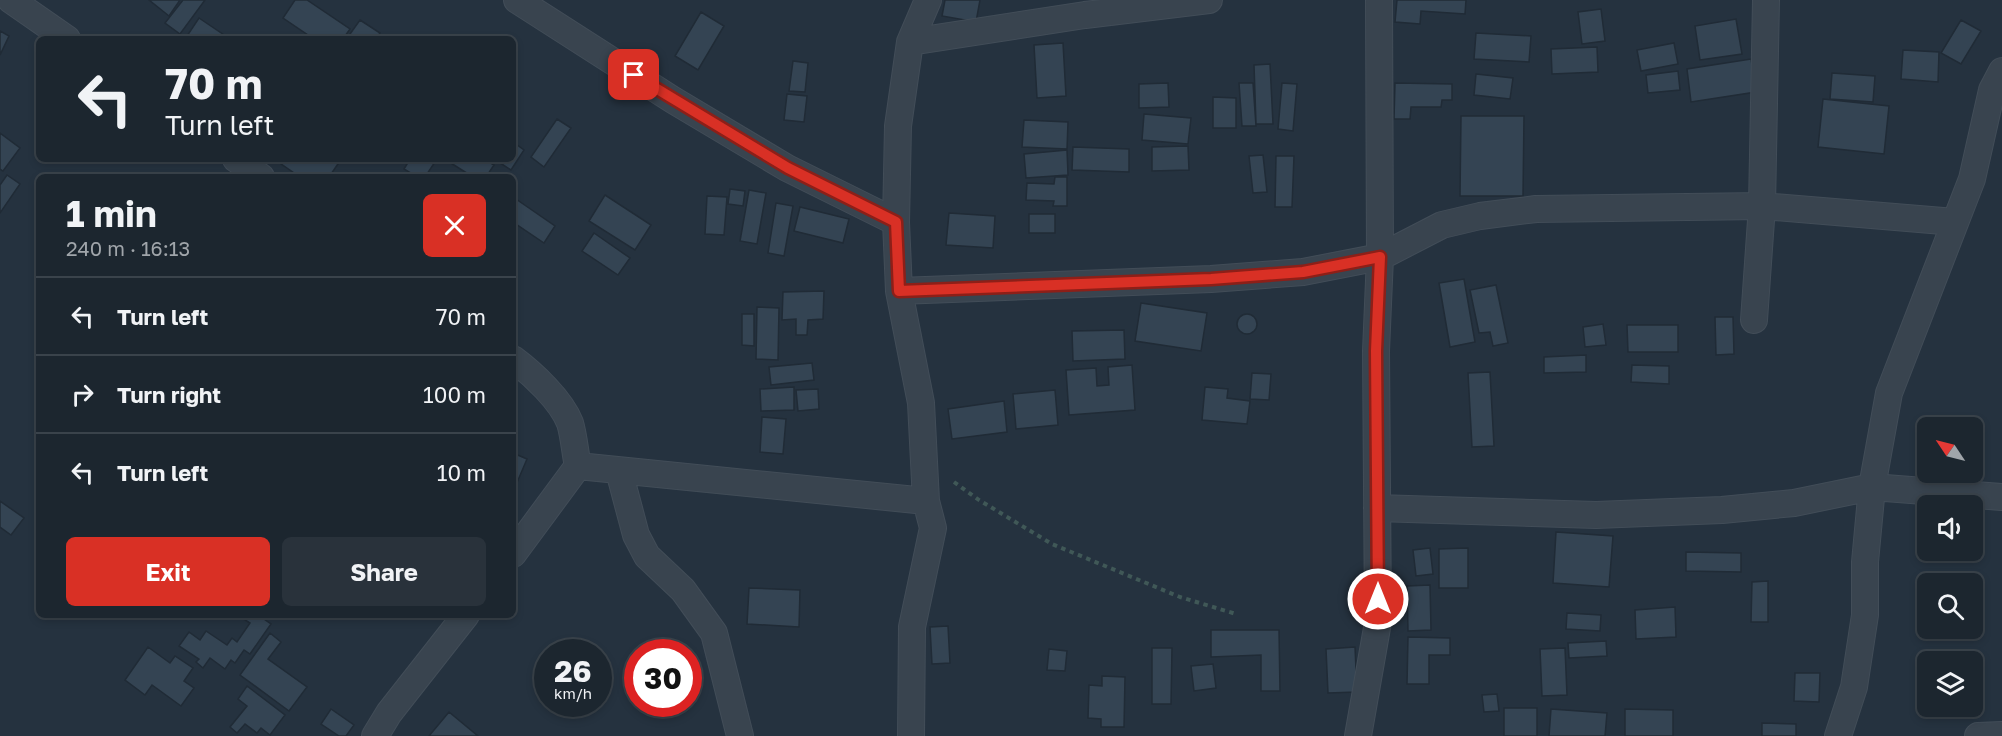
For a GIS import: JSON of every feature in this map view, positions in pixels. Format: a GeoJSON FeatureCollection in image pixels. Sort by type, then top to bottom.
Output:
{"type":"FeatureCollection","features":[{"type":"Feature","properties":{"kind":"street"},"geometry":{"type":"LineString","coordinates":[[11,0],[62,36]]}},
{"type":"Feature","properties":{"kind":"street"},"geometry":{"type":"LineString","coordinates":[[518,0],[672,100],[788,168],[896,222]]}},
{"type":"Feature","properties":{"kind":"street"},"geometry":{"type":"LineString","coordinates":[[910,736],[912,627],[933,528],[926,501],[921,403],[899,291],[896,222],[898,126],[910,42],[928,0]]}},
{"type":"Feature","properties":{"kind":"street"},"geometry":{"type":"LineString","coordinates":[[910,42],[1085,15],[1209,0]]}},
{"type":"Feature","properties":{"kind":"street"},"geometry":{"type":"LineString","coordinates":[[1358,736],[1378,622],[1376,351],[1380,257],[1379,0]]}},
{"type":"Feature","properties":{"kind":"street"},"geometry":{"type":"LineString","coordinates":[[1754,320],[1762,206],[1766,0]]}},
{"type":"Feature","properties":{"kind":"street"},"geometry":{"type":"LineString","coordinates":[[1838,736],[1854,687],[1865,615],[1865,562],[1872,487],[1889,393],[1972,178],[1992,90],[2002,71]]}},
{"type":"Feature","properties":{"kind":"street"},"geometry":{"type":"LineString","coordinates":[[240,162],[257,174]]}},
{"type":"Feature","properties":{"kind":"street"},"geometry":{"type":"LineString","coordinates":[[899,291],[1211,279],[1303,272],[1380,257],[1442,225],[1536,209],[1762,206],[1955,222]]}},
{"type":"Feature","properties":{"kind":"street"},"geometry":{"type":"LineString","coordinates":[[516,361],[558,401],[570,423],[578,466],[516,550]]}},
{"type":"Feature","properties":{"kind":"street"},"geometry":{"type":"LineString","coordinates":[[578,466],[926,501]]}},
{"type":"Feature","properties":{"kind":"street"},"geometry":{"type":"LineString","coordinates":[[619,471],[636,535],[647,556],[683,590],[714,633],[740,736]]}},
{"type":"Feature","properties":{"kind":"street"},"geometry":{"type":"LineString","coordinates":[[1377,508],[1596,515],[1722,510],[1794,502],[1872,487],[2002,497]]}},
{"type":"Feature","properties":{"kind":"street"},"geometry":{"type":"LineString","coordinates":[[375,736],[389,713],[464,618]]}},
{"type":"Feature","properties":{"kind":"street"},"geometry":{"type":"LineString","coordinates":[[1978,736],[2002,735]]}},
{"type":"Feature","properties":{"kind":"path"},"geometry":{"type":"LineString","coordinates":[[951,479],[979,500],[1052,544],[1180,597],[1236,614]]}},
{"type":"Feature","properties":{"kind":"building"},"geometry":{"type":"Polygon","coordinates":[[[149,0],[180,0],[169,16],[149,0]]]}},
{"type":"Feature","properties":{"kind":"building"},"geometry":{"type":"Polygon","coordinates":[[[183,0],[205,0],[180,34],[165,23],[183,0]]]}},
{"type":"Feature","properties":{"kind":"building"},"geometry":{"type":"Polygon","coordinates":[[[295,0],[307,0],[350,29],[345,36],[310,36],[283,18],[295,0]]]}},
{"type":"Feature","properties":{"kind":"building"},"geometry":{"type":"Polygon","coordinates":[[[945,0],[980,0],[976,22],[942,16],[945,0]]]}},
{"type":"Feature","properties":{"kind":"building"},"geometry":{"type":"Polygon","coordinates":[[[1397,0],[1466,0],[1465,14],[1421,11],[1420,24],[1395,22],[1397,0]]]}},
{"type":"Feature","properties":{"kind":"building"},"geometry":{"type":"Polygon","coordinates":[[[1601,9],[1605,41],[1582,44],[1578,12],[1601,9]]]}},
{"type":"Feature","properties":{"kind":"building"},"geometry":{"type":"Polygon","coordinates":[[[701,12],[724,26],[698,70],[675,56],[701,12]]]}},
{"type":"Feature","properties":{"kind":"building"},"geometry":{"type":"Polygon","coordinates":[[[199,18],[226,36],[187,36],[199,18]]]}},
{"type":"Feature","properties":{"kind":"building"},"geometry":{"type":"Polygon","coordinates":[[[1736,19],[1742,54],[1700,60],[1695,26],[1736,19]]]}},
{"type":"Feature","properties":{"kind":"building"},"geometry":{"type":"Polygon","coordinates":[[[360,20],[380,33],[378,36],[350,34],[360,20]]]}},
{"type":"Feature","properties":{"kind":"building"},"geometry":{"type":"Polygon","coordinates":[[[1961,20],[1981,31],[1961,64],[1941,53],[1961,20]]]}},
{"type":"Feature","properties":{"kind":"building"},"geometry":{"type":"Polygon","coordinates":[[[0,31],[9,36],[0,55],[0,31]]]}},
{"type":"Feature","properties":{"kind":"building"},"geometry":{"type":"Polygon","coordinates":[[[1476,33],[1531,36],[1529,62],[1474,59],[1476,33]]]}},
{"type":"Feature","properties":{"kind":"building"},"geometry":{"type":"Polygon","coordinates":[[[1063,43],[1066,96],[1037,98],[1034,45],[1063,43]]]}},
{"type":"Feature","properties":{"kind":"building"},"geometry":{"type":"Polygon","coordinates":[[[1674,43],[1678,64],[1641,71],[1637,50],[1674,43]]]}},
{"type":"Feature","properties":{"kind":"building"},"geometry":{"type":"Polygon","coordinates":[[[1597,47],[1598,72],[1552,74],[1551,49],[1597,47]]]}},
{"type":"Feature","properties":{"kind":"building"},"geometry":{"type":"Polygon","coordinates":[[[1903,50],[1939,52],[1938,82],[1901,79],[1903,50]]]}},
{"type":"Feature","properties":{"kind":"building"},"geometry":{"type":"Polygon","coordinates":[[[1751,59],[1756,92],[1691,102],[1687,69],[1751,59]]]}},
{"type":"Feature","properties":{"kind":"building"},"geometry":{"type":"Polygon","coordinates":[[[793,61],[808,63],[805,92],[789,91],[793,61]]]}},
{"type":"Feature","properties":{"kind":"building"},"geometry":{"type":"Polygon","coordinates":[[[1270,64],[1273,124],[1256,124],[1254,65],[1270,64]]]}},
{"type":"Feature","properties":{"kind":"building"},"geometry":{"type":"Polygon","coordinates":[[[1678,71],[1680,90],[1648,93],[1646,75],[1678,71]]]}},
{"type":"Feature","properties":{"kind":"building"},"geometry":{"type":"Polygon","coordinates":[[[1832,73],[1875,76],[1873,102],[1830,99],[1832,73]]]}},
{"type":"Feature","properties":{"kind":"building"},"geometry":{"type":"Polygon","coordinates":[[[1476,74],[1513,78],[1510,99],[1474,95],[1476,74]]]}},
{"type":"Feature","properties":{"kind":"building"},"geometry":{"type":"Polygon","coordinates":[[[1168,83],[1169,107],[1139,108],[1139,84],[1168,83]]]}},
{"type":"Feature","properties":{"kind":"building"},"geometry":{"type":"Polygon","coordinates":[[[1239,83],[1253,83],[1256,126],[1242,126],[1239,83]]]}},
{"type":"Feature","properties":{"kind":"building"},"geometry":{"type":"Polygon","coordinates":[[[1282,83],[1297,84],[1293,131],[1278,129],[1282,83]]]}},
{"type":"Feature","properties":{"kind":"building"},"geometry":{"type":"Polygon","coordinates":[[[1395,83],[1452,84],[1452,100],[1442,100],[1441,107],[1411,107],[1410,119],[1394,119],[1395,83]]]}},
{"type":"Feature","properties":{"kind":"building"},"geometry":{"type":"Polygon","coordinates":[[[787,94],[807,96],[804,122],[784,120],[787,94]]]}},
{"type":"Feature","properties":{"kind":"building"},"geometry":{"type":"Polygon","coordinates":[[[1213,97],[1236,98],[1236,128],[1213,128],[1213,97]]]}},
{"type":"Feature","properties":{"kind":"building"},"geometry":{"type":"Polygon","coordinates":[[[1823,99],[1889,106],[1884,154],[1818,147],[1823,99]]]}},
{"type":"Feature","properties":{"kind":"building"},"geometry":{"type":"Polygon","coordinates":[[[1144,114],[1191,118],[1188,144],[1142,140],[1144,114]]]}},
{"type":"Feature","properties":{"kind":"building"},"geometry":{"type":"Polygon","coordinates":[[[1461,116],[1524,116],[1523,196],[1460,196],[1461,116]]]}},
{"type":"Feature","properties":{"kind":"building"},"geometry":{"type":"Polygon","coordinates":[[[557,119],[571,128],[544,167],[531,157],[557,119]]]}},
{"type":"Feature","properties":{"kind":"building"},"geometry":{"type":"Polygon","coordinates":[[[1024,120],[1068,122],[1067,149],[1022,147],[1024,120]]]}},
{"type":"Feature","properties":{"kind":"building"},"geometry":{"type":"Polygon","coordinates":[[[0,133],[20,148],[3,171],[0,169],[0,133]]]}},
{"type":"Feature","properties":{"kind":"building"},"geometry":{"type":"Polygon","coordinates":[[[516,144],[524,150],[511,170],[499,162],[516,162],[516,144]]]}},
{"type":"Feature","properties":{"kind":"building"},"geometry":{"type":"Polygon","coordinates":[[[1188,146],[1189,170],[1152,171],[1152,147],[1188,146]]]}},
{"type":"Feature","properties":{"kind":"building"},"geometry":{"type":"Polygon","coordinates":[[[1073,147],[1129,149],[1129,172],[1072,170],[1073,147]]]}},
{"type":"Feature","properties":{"kind":"building"},"geometry":{"type":"Polygon","coordinates":[[[1067,150],[1068,175],[1026,178],[1024,154],[1067,150]]]}},
{"type":"Feature","properties":{"kind":"building"},"geometry":{"type":"Polygon","coordinates":[[[1263,155],[1267,192],[1253,193],[1249,156],[1263,155]]]}},
{"type":"Feature","properties":{"kind":"building"},"geometry":{"type":"Polygon","coordinates":[[[1276,156],[1294,156],[1292,207],[1275,207],[1276,156]]]}},
{"type":"Feature","properties":{"kind":"building"},"geometry":{"type":"Polygon","coordinates":[[[278,162],[339,162],[331,174],[296,174],[278,162]]]}},
{"type":"Feature","properties":{"kind":"building"},"geometry":{"type":"Polygon","coordinates":[[[408,162],[435,162],[427,174],[412,174],[404,169],[408,162]]]}},
{"type":"Feature","properties":{"kind":"building"},"geometry":{"type":"Polygon","coordinates":[[[449,162],[489,162],[494,165],[488,174],[468,174],[449,162]]]}},
{"type":"Feature","properties":{"kind":"building"},"geometry":{"type":"Polygon","coordinates":[[[7,175],[20,184],[0,213],[0,185],[7,175]]]}},
{"type":"Feature","properties":{"kind":"building"},"geometry":{"type":"Polygon","coordinates":[[[1055,177],[1067,177],[1067,206],[1053,206],[1054,201],[1026,200],[1027,183],[1054,184],[1055,177]]]}},
{"type":"Feature","properties":{"kind":"building"},"geometry":{"type":"Polygon","coordinates":[[[730,189],[745,191],[743,206],[728,204],[730,189]]]}},
{"type":"Feature","properties":{"kind":"building"},"geometry":{"type":"Polygon","coordinates":[[[749,190],[766,193],[757,244],[740,241],[749,190]]]}},
{"type":"Feature","properties":{"kind":"building"},"geometry":{"type":"Polygon","coordinates":[[[605,195],[651,225],[635,250],[589,221],[605,195]]]}},
{"type":"Feature","properties":{"kind":"building"},"geometry":{"type":"Polygon","coordinates":[[[707,196],[727,197],[724,235],[705,234],[707,196]]]}},
{"type":"Feature","properties":{"kind":"building"},"geometry":{"type":"Polygon","coordinates":[[[516,199],[555,226],[544,243],[516,224],[516,199]]]}},
{"type":"Feature","properties":{"kind":"building"},"geometry":{"type":"Polygon","coordinates":[[[776,203],[793,206],[784,256],[768,253],[776,203]]]}},
{"type":"Feature","properties":{"kind":"building"},"geometry":{"type":"Polygon","coordinates":[[[800,207],[849,219],[843,243],[794,231],[800,207]]]}},
{"type":"Feature","properties":{"kind":"building"},"geometry":{"type":"Polygon","coordinates":[[[949,213],[995,216],[993,248],[946,245],[949,213]]]}},
{"type":"Feature","properties":{"kind":"building"},"geometry":{"type":"Polygon","coordinates":[[[1029,214],[1055,214],[1055,233],[1029,233],[1029,214]]]}},
{"type":"Feature","properties":{"kind":"building"},"geometry":{"type":"Polygon","coordinates":[[[594,233],[630,258],[618,275],[582,251],[594,233]]]}},
{"type":"Feature","properties":{"kind":"building"},"geometry":{"type":"Polygon","coordinates":[[[1464,279],[1475,342],[1450,347],[1439,283],[1464,279]]]}},
{"type":"Feature","properties":{"kind":"building"},"geometry":{"type":"Polygon","coordinates":[[[1496,285],[1508,343],[1493,346],[1490,332],[1479,333],[1470,290],[1496,285]]]}},
{"type":"Feature","properties":{"kind":"building"},"geometry":{"type":"Polygon","coordinates":[[[824,291],[823,319],[808,320],[807,335],[796,335],[796,319],[782,320],[783,292],[824,291]]]}},
{"type":"Feature","properties":{"kind":"building"},"geometry":{"type":"Polygon","coordinates":[[[1141,303],[1207,313],[1201,351],[1135,341],[1141,303]]]}},
{"type":"Feature","properties":{"kind":"building"},"geometry":{"type":"Polygon","coordinates":[[[757,307],[779,308],[778,360],[756,359],[757,307]]]}},
{"type":"Feature","properties":{"kind":"building"},"geometry":{"type":"Polygon","coordinates":[[[742,314],[754,314],[754,346],[742,345],[742,314]]]}},
{"type":"Feature","properties":{"kind":"building"},"geometry":{"type":"Polygon","coordinates":[[[1247,314],[1254,317],[1257,324],[1254,331],[1247,334],[1240,331],[1237,324],[1240,317],[1247,314]]]}},
{"type":"Feature","properties":{"kind":"building"},"geometry":{"type":"Polygon","coordinates":[[[1715,317],[1733,317],[1734,354],[1716,355],[1715,317]]]}},
{"type":"Feature","properties":{"kind":"building"},"geometry":{"type":"Polygon","coordinates":[[[1603,324],[1606,345],[1585,347],[1583,327],[1603,324]]]}},
{"type":"Feature","properties":{"kind":"building"},"geometry":{"type":"Polygon","coordinates":[[[1627,325],[1678,325],[1678,352],[1628,352],[1627,325]]]}},
{"type":"Feature","properties":{"kind":"building"},"geometry":{"type":"Polygon","coordinates":[[[1124,330],[1125,359],[1073,361],[1072,331],[1124,330]]]}},
{"type":"Feature","properties":{"kind":"building"},"geometry":{"type":"Polygon","coordinates":[[[1586,355],[1586,372],[1544,373],[1544,357],[1586,355]]]}},
{"type":"Feature","properties":{"kind":"building"},"geometry":{"type":"Polygon","coordinates":[[[812,363],[814,380],[771,385],[769,367],[812,363]]]}},
{"type":"Feature","properties":{"kind":"building"},"geometry":{"type":"Polygon","coordinates":[[[1132,365],[1135,410],[1069,415],[1066,370],[1096,368],[1097,386],[1109,385],[1108,367],[1132,365]]]}},
{"type":"Feature","properties":{"kind":"building"},"geometry":{"type":"Polygon","coordinates":[[[1632,365],[1669,366],[1669,384],[1631,382],[1632,365]]]}},
{"type":"Feature","properties":{"kind":"building"},"geometry":{"type":"Polygon","coordinates":[[[1490,372],[1494,446],[1472,447],[1468,373],[1490,372]]]}},
{"type":"Feature","properties":{"kind":"building"},"geometry":{"type":"Polygon","coordinates":[[[1252,373],[1271,374],[1269,400],[1250,399],[1252,373]]]}},
{"type":"Feature","properties":{"kind":"building"},"geometry":{"type":"Polygon","coordinates":[[[794,387],[794,410],[761,411],[760,389],[794,387]]]}},
{"type":"Feature","properties":{"kind":"building"},"geometry":{"type":"Polygon","coordinates":[[[1205,387],[1228,389],[1227,398],[1250,401],[1247,424],[1202,420],[1205,387]]]}},
{"type":"Feature","properties":{"kind":"building"},"geometry":{"type":"Polygon","coordinates":[[[818,389],[819,409],[798,411],[796,390],[818,389]]]}},
{"type":"Feature","properties":{"kind":"building"},"geometry":{"type":"Polygon","coordinates":[[[1055,390],[1058,425],[1016,429],[1013,394],[1055,390]]]}},
{"type":"Feature","properties":{"kind":"building"},"geometry":{"type":"Polygon","coordinates":[[[1004,401],[1007,432],[952,439],[948,409],[1004,401]]]}},
{"type":"Feature","properties":{"kind":"building"},"geometry":{"type":"Polygon","coordinates":[[[762,417],[786,419],[783,454],[760,452],[762,417]]]}},
{"type":"Feature","properties":{"kind":"building"},"geometry":{"type":"Polygon","coordinates":[[[516,454],[527,459],[516,485],[516,454]]]}},
{"type":"Feature","properties":{"kind":"building"},"geometry":{"type":"Polygon","coordinates":[[[0,501],[24,518],[11,535],[0,527],[0,501]]]}},
{"type":"Feature","properties":{"kind":"building"},"geometry":{"type":"Polygon","coordinates":[[[1556,532],[1613,536],[1609,587],[1553,583],[1556,532]]]}},
{"type":"Feature","properties":{"kind":"building"},"geometry":{"type":"Polygon","coordinates":[[[1430,548],[1433,574],[1416,576],[1413,550],[1430,548]]]}},
{"type":"Feature","properties":{"kind":"building"},"geometry":{"type":"Polygon","coordinates":[[[1468,548],[1468,588],[1439,588],[1439,549],[1468,548]]]}},
{"type":"Feature","properties":{"kind":"building"},"geometry":{"type":"Polygon","coordinates":[[[1686,552],[1741,553],[1741,572],[1686,571],[1686,552]]]}},
{"type":"Feature","properties":{"kind":"building"},"geometry":{"type":"Polygon","coordinates":[[[1768,581],[1768,622],[1751,622],[1752,582],[1768,581]]]}},
{"type":"Feature","properties":{"kind":"building"},"geometry":{"type":"Polygon","coordinates":[[[1430,585],[1431,630],[1408,631],[1407,586],[1430,585]]]}},
{"type":"Feature","properties":{"kind":"building"},"geometry":{"type":"Polygon","coordinates":[[[749,588],[800,590],[799,627],[747,624],[749,588]]]}},
{"type":"Feature","properties":{"kind":"building"},"geometry":{"type":"Polygon","coordinates":[[[1675,607],[1676,637],[1636,639],[1635,610],[1675,607]]]}},
{"type":"Feature","properties":{"kind":"building"},"geometry":{"type":"Polygon","coordinates":[[[1567,613],[1601,615],[1600,631],[1566,629],[1567,613]]]}},
{"type":"Feature","properties":{"kind":"building"},"geometry":{"type":"Polygon","coordinates":[[[242,618],[262,618],[271,624],[250,654],[244,650],[235,663],[231,660],[225,669],[210,658],[203,668],[196,662],[199,659],[179,646],[189,632],[200,640],[206,631],[227,645],[232,638],[237,642],[250,623],[242,618]]]}},
{"type":"Feature","properties":{"kind":"building"},"geometry":{"type":"Polygon","coordinates":[[[948,626],[950,663],[932,664],[930,627],[948,626]]]}},
{"type":"Feature","properties":{"kind":"building"},"geometry":{"type":"Polygon","coordinates":[[[1211,630],[1279,630],[1280,691],[1261,691],[1261,655],[1211,657],[1211,630]]]}},
{"type":"Feature","properties":{"kind":"building"},"geometry":{"type":"Polygon","coordinates":[[[270,633],[281,642],[268,659],[307,687],[289,711],[240,675],[270,633]]]}},
{"type":"Feature","properties":{"kind":"building"},"geometry":{"type":"Polygon","coordinates":[[[1408,637],[1450,638],[1450,655],[1429,655],[1429,684],[1407,684],[1408,637]]]}},
{"type":"Feature","properties":{"kind":"building"},"geometry":{"type":"Polygon","coordinates":[[[1606,641],[1607,656],[1569,658],[1568,643],[1606,641]]]}},
{"type":"Feature","properties":{"kind":"building"},"geometry":{"type":"Polygon","coordinates":[[[148,647],[170,663],[175,656],[193,668],[184,681],[194,688],[181,706],[152,685],[145,695],[125,680],[148,647]]]}},
{"type":"Feature","properties":{"kind":"building"},"geometry":{"type":"Polygon","coordinates":[[[1355,647],[1357,692],[1328,693],[1326,649],[1355,647]]]}},
{"type":"Feature","properties":{"kind":"building"},"geometry":{"type":"Polygon","coordinates":[[[1152,648],[1172,648],[1171,704],[1152,704],[1152,648]]]}},
{"type":"Feature","properties":{"kind":"building"},"geometry":{"type":"Polygon","coordinates":[[[1565,648],[1567,695],[1542,696],[1540,649],[1565,648]]]}},
{"type":"Feature","properties":{"kind":"building"},"geometry":{"type":"Polygon","coordinates":[[[1049,649],[1067,651],[1065,671],[1047,670],[1049,649]]]}},
{"type":"Feature","properties":{"kind":"building"},"geometry":{"type":"Polygon","coordinates":[[[1213,664],[1216,688],[1194,691],[1191,666],[1213,664]]]}},
{"type":"Feature","properties":{"kind":"building"},"geometry":{"type":"Polygon","coordinates":[[[1795,673],[1820,673],[1819,702],[1794,701],[1795,673]]]}},
{"type":"Feature","properties":{"kind":"building"},"geometry":{"type":"Polygon","coordinates":[[[1102,676],[1125,677],[1124,727],[1101,727],[1101,719],[1088,718],[1089,685],[1102,686],[1102,676]]]}},
{"type":"Feature","properties":{"kind":"building"},"geometry":{"type":"Polygon","coordinates":[[[247,686],[285,715],[270,735],[261,728],[257,733],[245,724],[237,733],[230,727],[247,706],[238,699],[247,686]]]}},
{"type":"Feature","properties":{"kind":"building"},"geometry":{"type":"Polygon","coordinates":[[[1497,694],[1499,711],[1484,712],[1482,695],[1497,694]]]}},
{"type":"Feature","properties":{"kind":"building"},"geometry":{"type":"Polygon","coordinates":[[[1504,708],[1537,708],[1537,736],[1504,736],[1504,708]]]}},
{"type":"Feature","properties":{"kind":"building"},"geometry":{"type":"Polygon","coordinates":[[[331,709],[354,725],[346,736],[339,736],[321,724],[331,709]]]}},
{"type":"Feature","properties":{"kind":"building"},"geometry":{"type":"Polygon","coordinates":[[[1551,709],[1607,713],[1605,736],[1549,736],[1551,709]]]}},
{"type":"Feature","properties":{"kind":"building"},"geometry":{"type":"Polygon","coordinates":[[[1625,709],[1673,710],[1673,736],[1625,736],[1625,709]]]}},
{"type":"Feature","properties":{"kind":"building"},"geometry":{"type":"Polygon","coordinates":[[[449,712],[478,736],[429,736],[449,712]]]}},
{"type":"Feature","properties":{"kind":"building"},"geometry":{"type":"Polygon","coordinates":[[[1762,723],[1796,724],[1796,736],[1762,736],[1762,723]]]}},
{"type":"Feature","properties":{"kind":"route"},"geometry":{"type":"LineString","coordinates":[[634,75],[788,168],[896,222],[899,291],[1211,279],[1303,272],[1380,257],[1376,351],[1378,599]]}}]}
